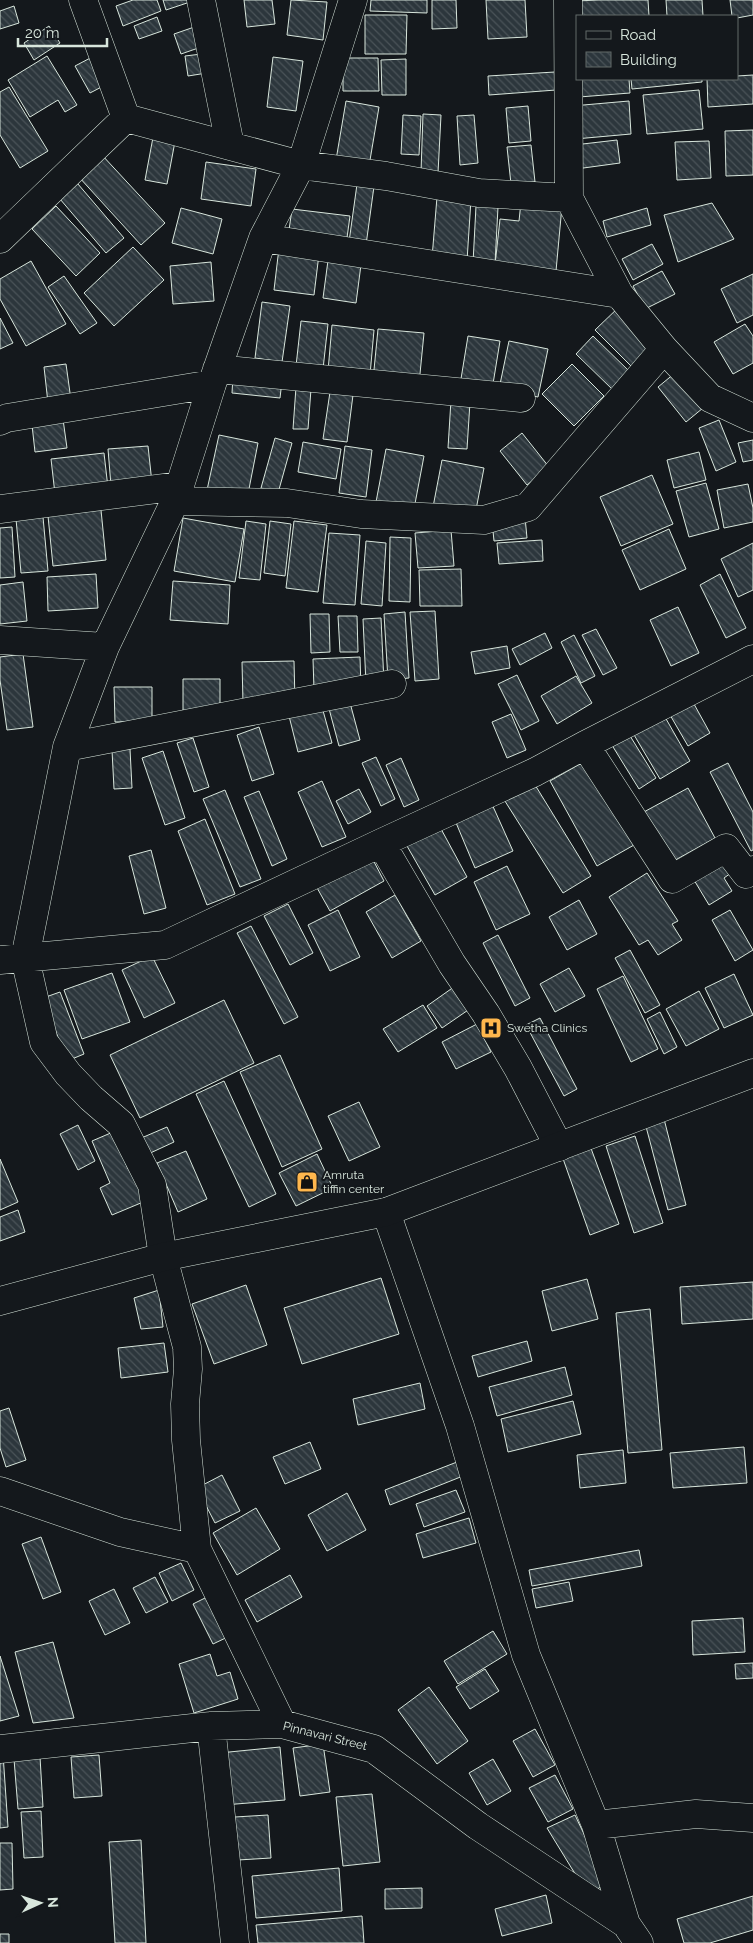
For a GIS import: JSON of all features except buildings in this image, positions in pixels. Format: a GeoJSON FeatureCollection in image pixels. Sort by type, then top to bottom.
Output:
{"type":"FeatureCollection","features":[{"type":"Feature","properties":{"kind":"main road"},"geometry":{"type":"LineString","coordinates":[[83,0],[126,118]]}},
{"type":"Feature","properties":{"kind":"main road"},"geometry":{"type":"LineString","coordinates":[[201,0],[230,145]]}},
{"type":"Feature","properties":{"kind":"main road"},"geometry":{"type":"LineString","coordinates":[[282,1724],[197,1549],[186,1440],[187,1347],[164,1257],[152,1185],[121,1124],[91,1098],[68,1074],[44,1042],[12,959],[67,747],[105,647],[177,494],[214,377],[263,238],[301,165],[353,0]]}},
{"type":"Feature","properties":{"kind":"main road"},"geometry":{"type":"LineString","coordinates":[[568,0],[569,198],[619,294],[664,349],[710,398],[753,418]]}},
{"type":"Feature","properties":{"kind":"main road"},"geometry":{"type":"LineString","coordinates":[[126,118],[301,165],[386,176],[478,192],[569,198]]}},
{"type":"Feature","properties":{"kind":"main road"},"geometry":{"type":"LineString","coordinates":[[0,239],[126,118]]}},
{"type":"Feature","properties":{"kind":"main road"},"geometry":{"type":"LineString","coordinates":[[263,238],[619,294]]}},
{"type":"Feature","properties":{"kind":"main road"},"geometry":{"type":"LineString","coordinates":[[0,509],[177,494],[287,502],[361,514],[484,520],[528,508],[664,349]]}},
{"type":"Feature","properties":{"kind":"main road"},"geometry":{"type":"LineString","coordinates":[[0,421],[16,416],[214,377],[520,398]]}},
{"type":"Feature","properties":{"kind":"main road"},"geometry":{"type":"LineString","coordinates":[[0,640],[105,647]]}},
{"type":"Feature","properties":{"kind":"main road"},"geometry":{"type":"LineString","coordinates":[[12,959],[165,945],[535,772],[753,659]]}},
{"type":"Feature","properties":{"kind":"main road"},"geometry":{"type":"LineString","coordinates":[[67,747],[392,684]]}},
{"type":"Feature","properties":{"kind":"main road"},"geometry":{"type":"LineString","coordinates":[[585,745],[672,880],[726,848],[746,874],[753,870]]}},
{"type":"Feature","properties":{"kind":"main road"},"geometry":{"type":"LineString","coordinates":[[381,843],[452,964],[486,1014],[518,1068],[559,1147]]}},
{"type":"Feature","properties":{"kind":"main road"},"geometry":{"type":"LineString","coordinates":[[0,1301],[164,1257],[386,1212],[753,1073]]}},
{"type":"Feature","properties":{"kind":"main road"},"geometry":{"type":"LineString","coordinates":[[386,1212],[460,1426],[526,1655],[596,1825],[633,1934]]}},
{"type":"Feature","properties":{"kind":"main road"},"geometry":{"type":"LineString","coordinates":[[0,1491],[120,1532],[197,1549]]}},
{"type":"Feature","properties":{"kind":"main road","name":"Pinnavari Street"},"geometry":{"type":"LineString","coordinates":[[0,1749],[211,1726],[282,1724],[374,1748],[478,1826],[633,1934]]}},
{"type":"Feature","properties":{"kind":"main road"},"geometry":{"type":"LineString","coordinates":[[211,1726],[235,1943]]}},
{"type":"Feature","properties":{"kind":"main road"},"geometry":{"type":"LineString","coordinates":[[596,1825],[696,1814],[753,1818]]}},
{"type":"Feature","properties":{"kind":"place","name":"Swetha Clinics"},"geometry":{"type":"Point","coordinates":[491,1028]}},
{"type":"Feature","properties":{"kind":"place","name":"Amruta tiffin center"},"geometry":{"type":"Point","coordinates":[307,1182]}}]}
